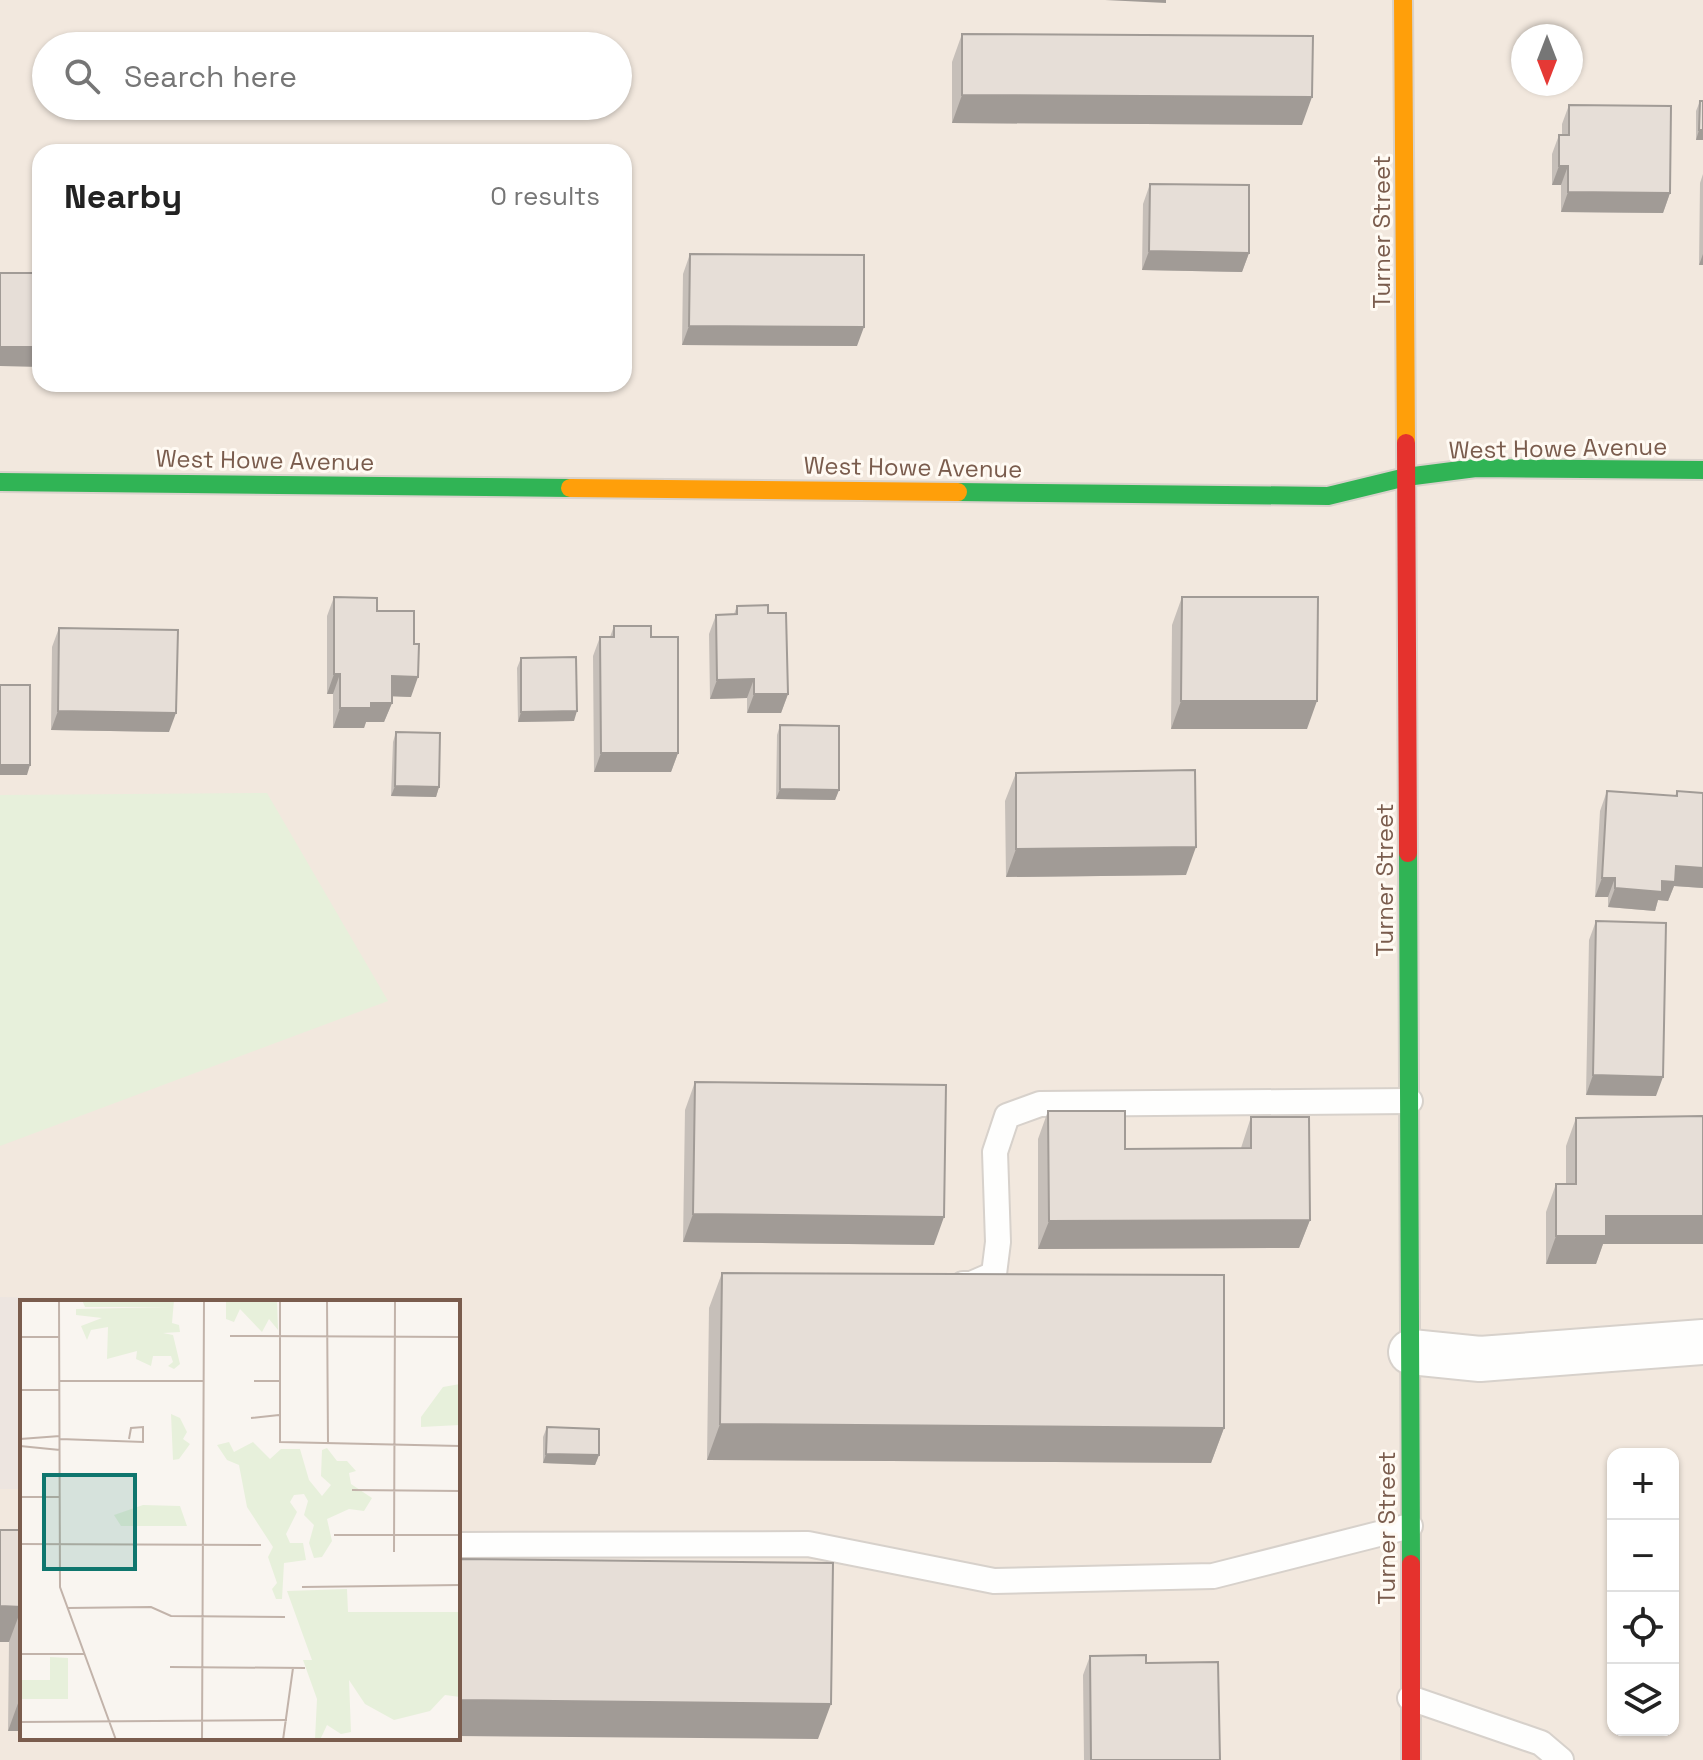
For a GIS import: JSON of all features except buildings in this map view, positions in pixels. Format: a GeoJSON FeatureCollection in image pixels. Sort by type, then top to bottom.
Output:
{"type":"FeatureCollection","features":[{"type":"Feature","properties":{"kind":"street","name":"Turner Street"},"geometry":{"type":"LineString","coordinates":[[1403,0],[1411,1760]]}},
{"type":"Feature","properties":{"kind":"street","name":"West Howe Avenue"},"geometry":{"type":"LineString","coordinates":[[0,482],[1328,496],[1406,477],[1476,468],[1703,470]]}},
{"type":"Feature","properties":{"kind":"street"},"geometry":{"type":"LineString","coordinates":[[1411,1352],[1480,1359],[1703,1342]]}},
{"type":"Feature","properties":{"kind":"lane"},"geometry":{"type":"LineString","coordinates":[[940,1284],[971,1284],[994,1274],[998,1242],[995,1152],[1007,1116],[1040,1104],[1410,1101]]}},
{"type":"Feature","properties":{"kind":"lane"},"geometry":{"type":"LineString","coordinates":[[460,1545],[808,1544],[994,1581],[1213,1576],[1410,1526]]}},
{"type":"Feature","properties":{"kind":"lane"},"geometry":{"type":"LineString","coordinates":[[1410,1698],[1541,1743],[1561,1760]]}},
{"type":"Feature","properties":{"kind":"shaded area"},"geometry":{"type":"Polygon","coordinates":[[[0,0],[1703,0],[1703,1760],[0,1760],[0,0]]]}},
{"type":"Feature","properties":{"kind":"shaded area"},"geometry":{"type":"Polygon","coordinates":[[[0,1297],[191,1300],[20,1300],[20,1489],[0,1489],[0,1297]]]}},
{"type":"Feature","properties":{"kind":"green space"},"geometry":{"type":"Polygon","coordinates":[[[267,793],[388,1001],[0,1146],[0,795],[267,793]]]}},
{"type":"Feature","properties":{"kind":"traffic: fast"},"geometry":{"type":"LineString","coordinates":[[958,492],[1328,496],[1406,477],[1476,468],[1703,470]]}},
{"type":"Feature","properties":{"kind":"traffic: fast"},"geometry":{"type":"LineString","coordinates":[[0,482],[570,488]]}},
{"type":"Feature","properties":{"kind":"traffic: fast"},"geometry":{"type":"LineString","coordinates":[[1408,853],[1411,1564]]}},
{"type":"Feature","properties":{"kind":"traffic: slow"},"geometry":{"type":"LineString","coordinates":[[1403,0],[1406,443]]}},
{"type":"Feature","properties":{"kind":"traffic: slow"},"geometry":{"type":"LineString","coordinates":[[570,488],[958,492]]}},
{"type":"Feature","properties":{"kind":"traffic: jam"},"geometry":{"type":"LineString","coordinates":[[1406,443],[1408,853]]}},
{"type":"Feature","properties":{"kind":"traffic: jam"},"geometry":{"type":"LineString","coordinates":[[1411,1564],[1411,1760]]}}]}
